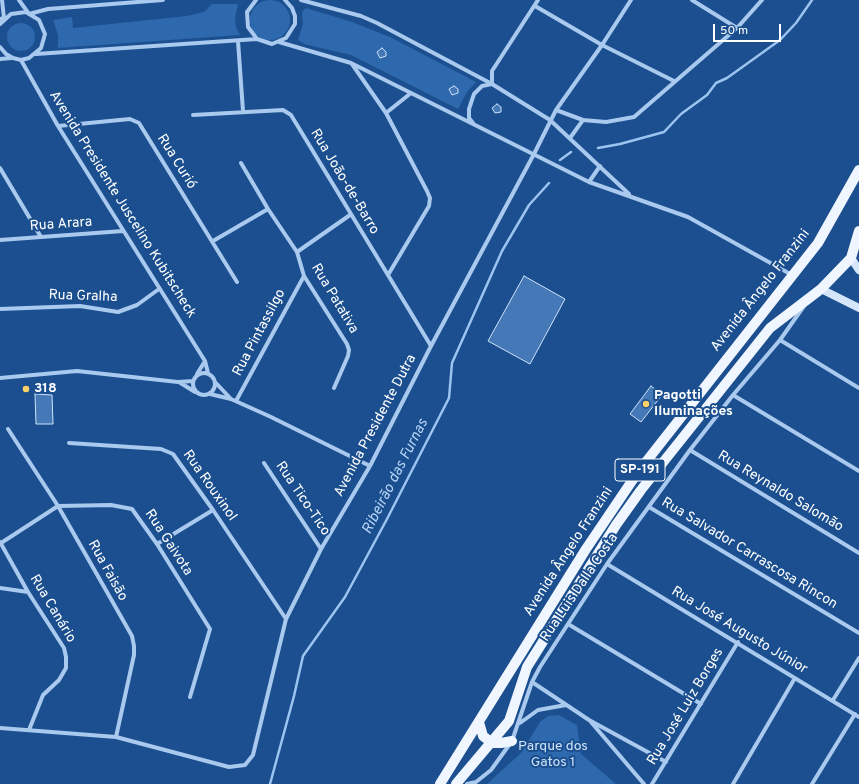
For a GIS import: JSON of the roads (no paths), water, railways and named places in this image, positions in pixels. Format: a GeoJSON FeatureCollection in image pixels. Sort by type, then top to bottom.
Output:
{"type":"FeatureCollection","features":[{"type":"Feature","properties":{"kind":"main road","name":"Avenida Ângelo Franzini"},"geometry":{"type":"LineString","coordinates":[[442,783],[586,550],[638,472],[818,243],[859,170]]}},
{"type":"Feature","properties":{"kind":"main road","name":"Avenida Ângelo Franzini"},"geometry":{"type":"LineString","coordinates":[[456,784],[509,721],[527,667],[616,525],[641,490],[770,328],[817,291],[851,258],[859,231]]}},
{"type":"Feature","properties":{"kind":"main road"},"geometry":{"type":"LineString","coordinates":[[479,722],[483,736],[492,743],[512,741]]}},
{"type":"Feature","properties":{"kind":"street"},"geometry":{"type":"LineString","coordinates":[[0,24],[2,19],[2,0]]}},
{"type":"Feature","properties":{"kind":"street"},"geometry":{"type":"LineString","coordinates":[[19,0],[29,14]]}},
{"type":"Feature","properties":{"kind":"street"},"geometry":{"type":"LineString","coordinates":[[29,14],[48,9],[164,0]]}},
{"type":"Feature","properties":{"kind":"street"},"geometry":{"type":"LineString","coordinates":[[256,0],[247,12],[246,20],[248,27],[257,40]]}},
{"type":"Feature","properties":{"kind":"street"},"geometry":{"type":"LineString","coordinates":[[0,47],[6,54],[21,60],[36,54],[238,41],[257,40],[272,44],[279,42],[289,35],[295,24],[295,16],[292,8],[285,0]]}},
{"type":"Feature","properties":{"kind":"street"},"geometry":{"type":"LineString","coordinates":[[301,0],[360,16],[377,23],[492,84],[550,120],[631,196]]}},
{"type":"Feature","properties":{"kind":"street"},"geometry":{"type":"LineString","coordinates":[[492,84],[492,72],[538,0]]}},
{"type":"Feature","properties":{"kind":"street","name":"Avenida Presidente Dutra"},"geometry":{"type":"LineString","coordinates":[[116,737],[229,767],[245,765],[253,755],[286,619],[321,549],[370,466],[431,346],[534,154],[550,120],[631,0]]}},
{"type":"Feature","properties":{"kind":"street"},"geometry":{"type":"LineString","coordinates":[[692,0],[736,28]]}},
{"type":"Feature","properties":{"kind":"street"},"geometry":{"type":"LineString","coordinates":[[556,110],[583,120],[606,122],[634,117],[736,28],[762,0]]}},
{"type":"Feature","properties":{"kind":"street"},"geometry":{"type":"LineString","coordinates":[[535,6],[602,45],[674,81]]}},
{"type":"Feature","properties":{"kind":"street"},"geometry":{"type":"LineString","coordinates":[[2,19],[18,12],[29,14],[39,20],[44,34],[41,48],[36,54]]}},
{"type":"Feature","properties":{"kind":"street"},"geometry":{"type":"LineString","coordinates":[[238,41],[243,111]]}},
{"type":"Feature","properties":{"kind":"street"},"geometry":{"type":"LineString","coordinates":[[279,42],[351,63],[589,182],[688,217],[792,275]]}},
{"type":"Feature","properties":{"kind":"street"},"geometry":{"type":"LineString","coordinates":[[0,59],[13,58]]}},
{"type":"Feature","properties":{"kind":"street","name":"Avenida Presidente Juscelino Kubitscheck"},"geometry":{"type":"LineString","coordinates":[[21,60],[58,126],[205,361],[208,373]]}},
{"type":"Feature","properties":{"kind":"street"},"geometry":{"type":"LineString","coordinates":[[351,63],[386,113],[430,198],[429,206],[388,275]]}},
{"type":"Feature","properties":{"kind":"street"},"geometry":{"type":"LineString","coordinates":[[474,124],[469,118],[470,101],[474,94],[482,86],[492,84]]}},
{"type":"Feature","properties":{"kind":"street"},"geometry":{"type":"LineString","coordinates":[[386,113],[411,93]]}},
{"type":"Feature","properties":{"kind":"street","name":"Rua João-de-Barro"},"geometry":{"type":"LineString","coordinates":[[193,115],[243,111],[283,110],[291,115],[350,215],[431,346]]}},
{"type":"Feature","properties":{"kind":"street","name":"Rua Curió"},"geometry":{"type":"LineString","coordinates":[[58,126],[130,119],[139,123],[237,282]]}},
{"type":"Feature","properties":{"kind":"street"},"geometry":{"type":"LineString","coordinates":[[570,138],[583,120]]}},
{"type":"Feature","properties":{"kind":"street","name":"Rua Patativa"},"geometry":{"type":"LineString","coordinates":[[241,163],[268,209],[297,252],[304,276],[347,344],[349,350],[348,356],[334,388]]}},
{"type":"Feature","properties":{"kind":"street"},"geometry":{"type":"LineString","coordinates":[[589,182],[600,166]]}},
{"type":"Feature","properties":{"kind":"street"},"geometry":{"type":"LineString","coordinates":[[0,168],[41,237]]}},
{"type":"Feature","properties":{"kind":"street"},"geometry":{"type":"LineString","coordinates":[[213,241],[268,209]]}},
{"type":"Feature","properties":{"kind":"street"},"geometry":{"type":"LineString","coordinates":[[297,252],[350,215]]}},
{"type":"Feature","properties":{"kind":"street","name":"Rua Arara"},"geometry":{"type":"LineString","coordinates":[[0,240],[123,231]]}},
{"type":"Feature","properties":{"kind":"street"},"geometry":{"type":"LineString","coordinates":[[851,258],[859,270]]}},
{"type":"Feature","properties":{"kind":"street","name":"Rua Pintassilgo"},"geometry":{"type":"LineString","coordinates":[[236,401],[304,276]]}},
{"type":"Feature","properties":{"kind":"street","name":"Rua Gralha"},"geometry":{"type":"LineString","coordinates":[[0,309],[80,306],[118,312],[137,305],[159,289]]}},
{"type":"Feature","properties":{"kind":"street"},"geometry":{"type":"LineString","coordinates":[[817,291],[859,308]]}},
{"type":"Feature","properties":{"kind":"street","name":"Rua Luis Dalla Costa"},"geometry":{"type":"LineString","coordinates":[[467,784],[476,782],[491,770],[512,741],[532,682],[540,667],[607,564],[690,450],[733,395],[780,340],[817,291]]}},
{"type":"Feature","properties":{"kind":"street"},"geometry":{"type":"LineString","coordinates":[[780,340],[859,388]]}},
{"type":"Feature","properties":{"kind":"street"},"geometry":{"type":"LineString","coordinates":[[198,394],[193,389],[193,381],[205,361]]}},
{"type":"Feature","properties":{"kind":"street"},"geometry":{"type":"LineString","coordinates":[[0,378],[77,371],[178,382],[193,381]]}},
{"type":"Feature","properties":{"kind":"street"},"geometry":{"type":"LineString","coordinates":[[196,375],[208,373],[231,399]]}},
{"type":"Feature","properties":{"kind":"street"},"geometry":{"type":"LineString","coordinates":[[178,382],[202,396],[210,394],[236,401],[370,466]]}},
{"type":"Feature","properties":{"kind":"street"},"geometry":{"type":"LineString","coordinates":[[210,394],[215,389],[215,382]]}},
{"type":"Feature","properties":{"kind":"street"},"geometry":{"type":"LineString","coordinates":[[733,395],[859,470]]}},
{"type":"Feature","properties":{"kind":"street","name":"Rua Faisão"},"geometry":{"type":"LineString","coordinates":[[8,429],[58,506],[132,636],[134,655],[116,737]]}},
{"type":"Feature","properties":{"kind":"street","name":"Rua Rouxinol"},"geometry":{"type":"LineString","coordinates":[[69,443],[168,450],[178,459],[286,619]]}},
{"type":"Feature","properties":{"kind":"street","name":"Rua Reynaldo Salomão"},"geometry":{"type":"LineString","coordinates":[[690,450],[859,554]]}},
{"type":"Feature","properties":{"kind":"street","name":"Rua Tico-Tico"},"geometry":{"type":"LineString","coordinates":[[264,463],[321,549]]}},
{"type":"Feature","properties":{"kind":"street"},"geometry":{"type":"LineString","coordinates":[[0,542],[58,506]]}},
{"type":"Feature","properties":{"kind":"street","name":"Rua Gaivota"},"geometry":{"type":"LineString","coordinates":[[58,506],[111,506],[132,509],[158,544],[210,629],[190,698]]}},
{"type":"Feature","properties":{"kind":"street","name":"Rua Salvador Carrascosa Rincon"},"geometry":{"type":"LineString","coordinates":[[649,507],[859,633]]}},
{"type":"Feature","properties":{"kind":"street"},"geometry":{"type":"LineString","coordinates":[[158,544],[213,510]]}},
{"type":"Feature","properties":{"kind":"street","name":"Rua Canário"},"geometry":{"type":"LineString","coordinates":[[0,542],[28,592],[64,648],[66,657],[66,668],[59,680],[43,695],[29,730]]}},
{"type":"Feature","properties":{"kind":"street","name":"Rua José Augusto Júnior"},"geometry":{"type":"LineString","coordinates":[[607,564],[738,642],[857,716]]}},
{"type":"Feature","properties":{"kind":"street"},"geometry":{"type":"LineString","coordinates":[[0,588],[28,592]]}},
{"type":"Feature","properties":{"kind":"street"},"geometry":{"type":"LineString","coordinates":[[568,624],[702,704]]}},
{"type":"Feature","properties":{"kind":"street","name":"Rua José Luiz Borges"},"geometry":{"type":"LineString","coordinates":[[652,784],[702,704],[738,642]]}},
{"type":"Feature","properties":{"kind":"street"},"geometry":{"type":"LineString","coordinates":[[833,700],[859,658]]}},
{"type":"Feature","properties":{"kind":"street"},"geometry":{"type":"LineString","coordinates":[[733,784],[795,678]]}},
{"type":"Feature","properties":{"kind":"street"},"geometry":{"type":"LineString","coordinates":[[532,682],[589,720],[666,762]]}},
{"type":"Feature","properties":{"kind":"street"},"geometry":{"type":"LineString","coordinates":[[519,723],[538,710],[566,705]]}},
{"type":"Feature","properties":{"kind":"street"},"geometry":{"type":"LineString","coordinates":[[812,784],[857,716]]}},
{"type":"Feature","properties":{"kind":"street"},"geometry":{"type":"LineString","coordinates":[[589,720],[644,784]]}},
{"type":"Feature","properties":{"kind":"street"},"geometry":{"type":"LineString","coordinates":[[0,728],[116,737]]}},
{"type":"Feature","properties":{"kind":"waterway","name":"Ribeirão das Furnas"},"geometry":{"type":"LineString","coordinates":[[598,148],[620,144],[664,132],[681,114],[707,95],[716,83],[727,78],[780,40],[796,23],[812,0]]}},
{"type":"Feature","properties":{"kind":"waterway","name":"Ribeirão das Furnas"},"geometry":{"type":"LineString","coordinates":[[560,160],[571,152]]}},
{"type":"Feature","properties":{"kind":"waterway","name":"Ribeirão das Furnas"},"geometry":{"type":"LineString","coordinates":[[270,784],[294,696],[303,656],[345,597],[387,519],[449,398],[452,363],[502,251],[529,205],[549,183]]}},
{"type":"Feature","properties":{"kind":"place","name":"318"},"geometry":{"type":"Point","coordinates":[26,389]}},
{"type":"Feature","properties":{"kind":"place","name":"Pagotti Iluminações"},"geometry":{"type":"Point","coordinates":[646,404]}},
{"type":"Feature","properties":{"kind":"park label","name":"Parque dos Gatos 1"},"geometry":{"type":"Point","coordinates":[553,756]}}]}
